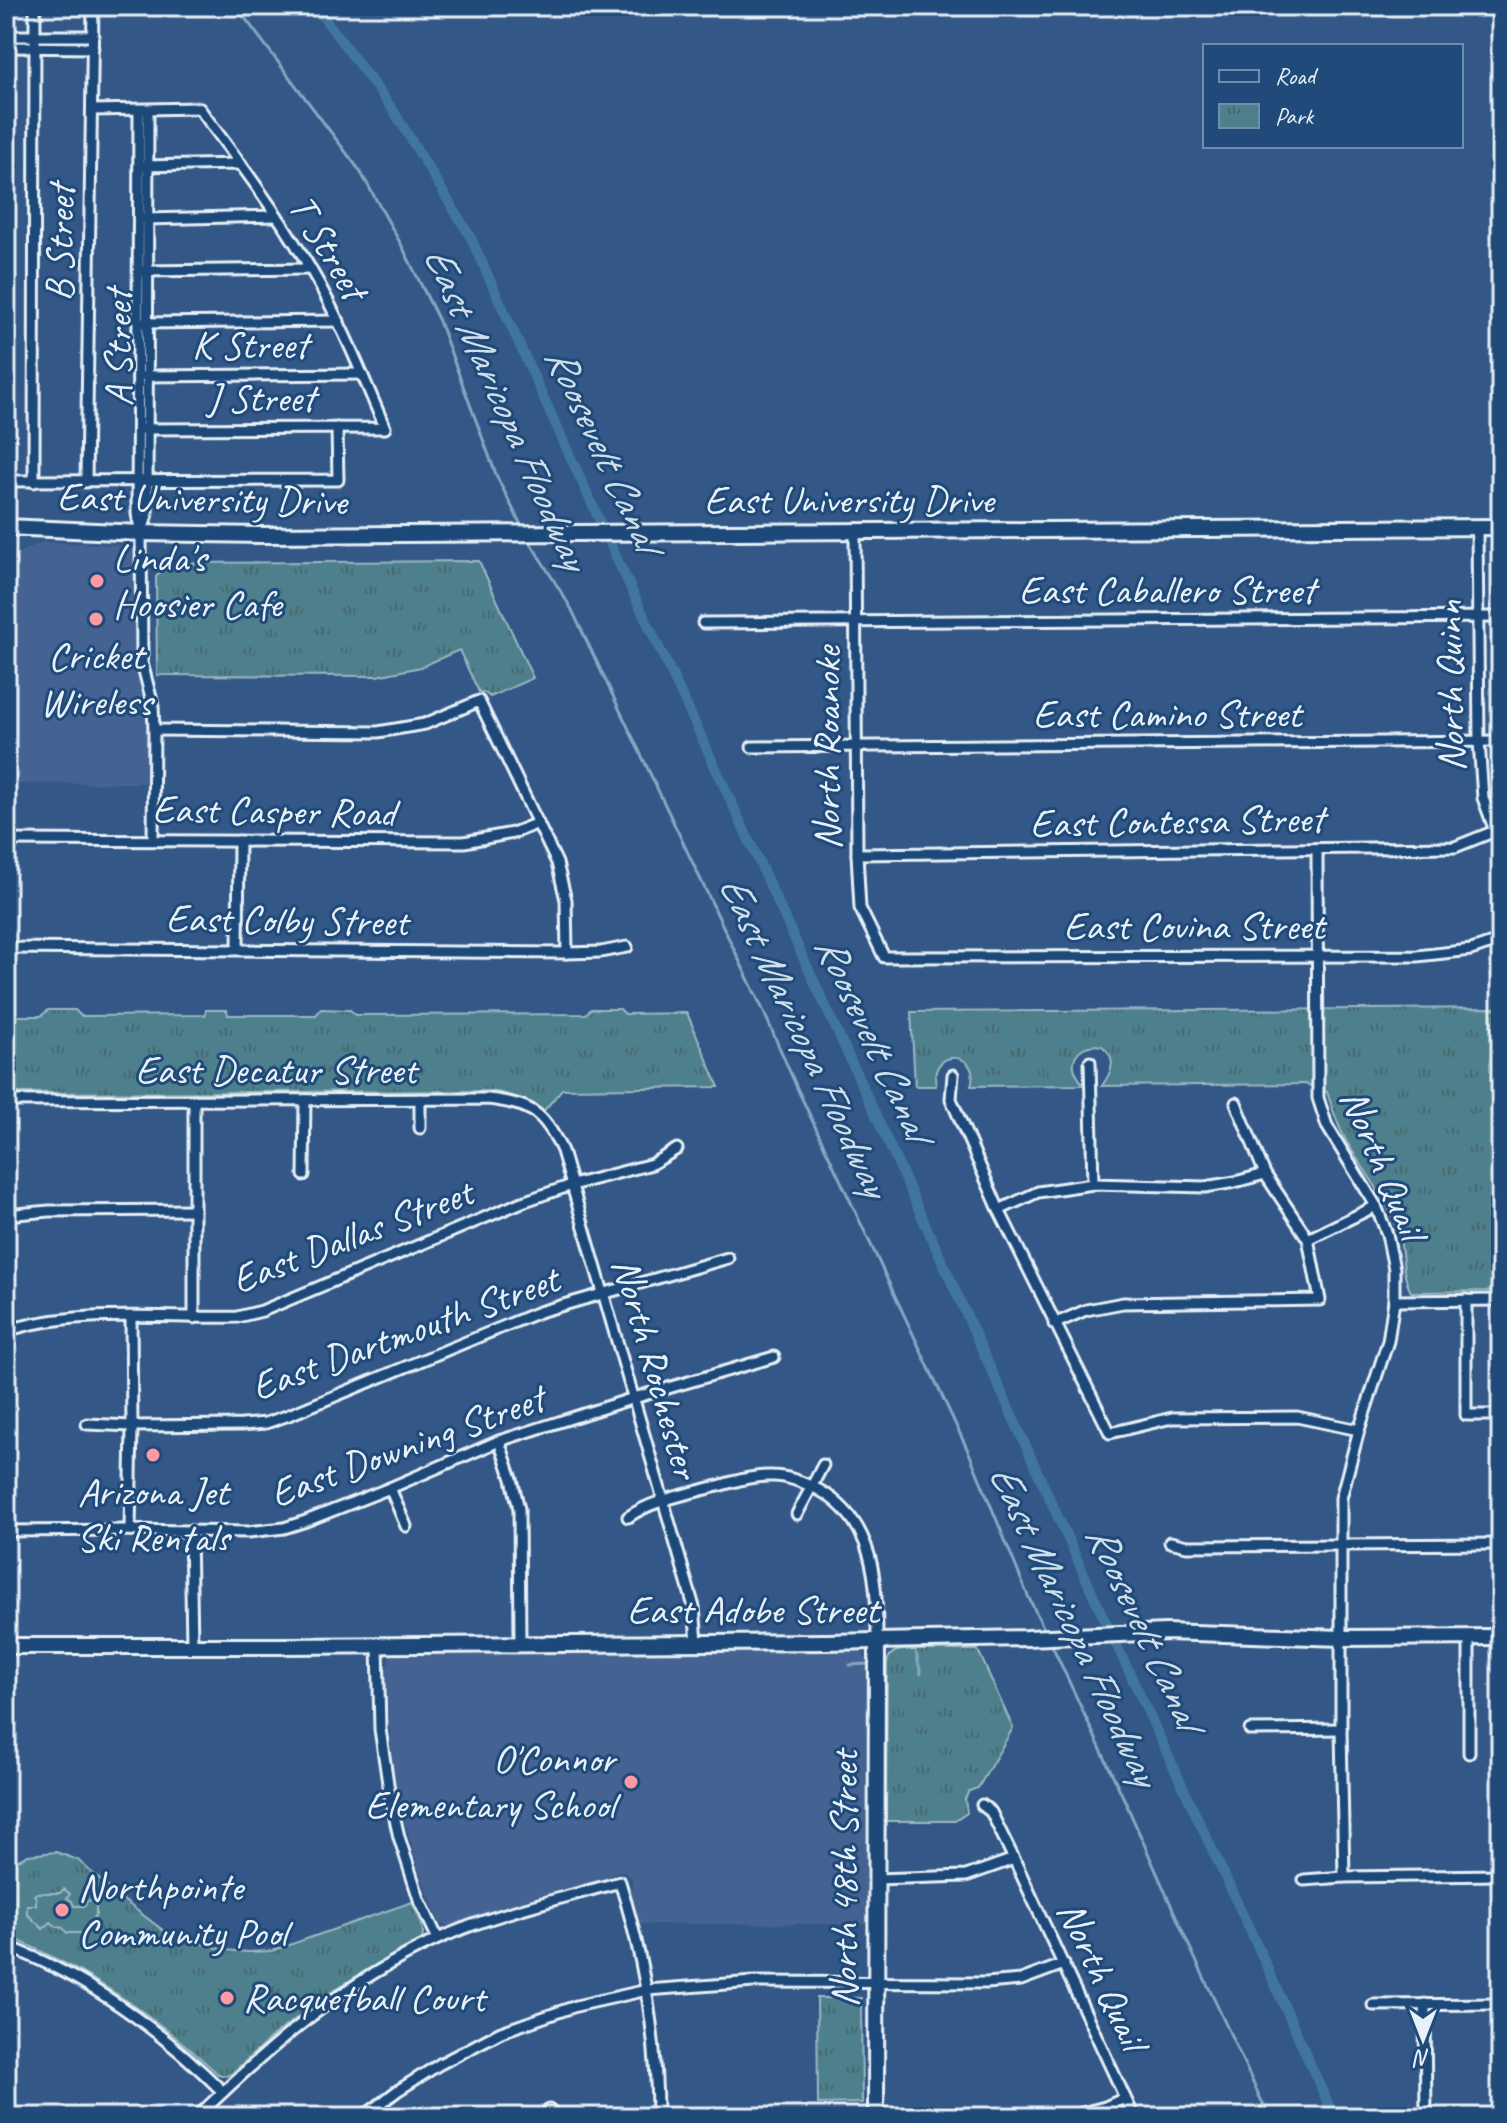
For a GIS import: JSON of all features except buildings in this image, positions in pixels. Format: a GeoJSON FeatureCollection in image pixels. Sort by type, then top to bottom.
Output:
{"type":"FeatureCollection","features":[{"type":"Feature","properties":{"kind":"street"},"geometry":{"type":"LineString","coordinates":[[34,482],[35,6]]}},
{"type":"Feature","properties":{"kind":"street","name":"B Street"},"geometry":{"type":"LineString","coordinates":[[86,482],[93,6]]}},
{"type":"Feature","properties":{"kind":"street"},"geometry":{"type":"LineString","coordinates":[[6,36],[93,36]]}},
{"type":"Feature","properties":{"kind":"street"},"geometry":{"type":"LineString","coordinates":[[6,47],[93,48]]}},
{"type":"Feature","properties":{"kind":"street","name":"T Street"},"geometry":{"type":"LineString","coordinates":[[143,110],[199,108],[241,164],[311,269],[339,321],[385,428]]}},
{"type":"Feature","properties":{"kind":"street"},"geometry":{"type":"LineString","coordinates":[[92,110],[143,110]]}},
{"type":"Feature","properties":{"kind":"street","name":"A Street"},"geometry":{"type":"LineString","coordinates":[[143,110],[143,429],[142,481],[137,514],[141,533],[142,663],[153,705],[153,839]]}},
{"type":"Feature","properties":{"kind":"street"},"geometry":{"type":"LineString","coordinates":[[143,166],[241,164]]}},
{"type":"Feature","properties":{"kind":"street"},"geometry":{"type":"LineString","coordinates":[[143,219],[277,216]]}},
{"type":"Feature","properties":{"kind":"street"},"geometry":{"type":"LineString","coordinates":[[143,271],[311,269]]}},
{"type":"Feature","properties":{"kind":"street"},"geometry":{"type":"LineString","coordinates":[[143,322],[339,321]]}},
{"type":"Feature","properties":{"kind":"street","name":"K Street"},"geometry":{"type":"LineString","coordinates":[[143,376],[362,374]]}},
{"type":"Feature","properties":{"kind":"street"},"geometry":{"type":"LineString","coordinates":[[6,481],[338,480],[337,428]]}},
{"type":"Feature","properties":{"kind":"street","name":"J Street"},"geometry":{"type":"LineString","coordinates":[[143,429],[385,428]]}},
{"type":"Feature","properties":{"kind":"street","name":"East University Drive"},"geometry":{"type":"LineString","coordinates":[[6,527],[262,535],[1501,527]]}},
{"type":"Feature","properties":{"kind":"street","name":"North Quinn"},"geometry":{"type":"LineString","coordinates":[[1477,528],[1479,741],[1483,798],[1498,835]]}},
{"type":"Feature","properties":{"kind":"street","name":"North Roanoke"},"geometry":{"type":"LineString","coordinates":[[855,532],[860,908],[884,957]]}},
{"type":"Feature","properties":{"kind":"street","name":"East Caballero Street"},"geometry":{"type":"LineString","coordinates":[[703,623],[1501,617]]}},
{"type":"Feature","properties":{"kind":"street"},"geometry":{"type":"LineString","coordinates":[[154,730],[378,732],[425,724],[479,701],[557,863],[566,900],[567,953]]}},
{"type":"Feature","properties":{"kind":"street","name":"East Camino Street"},"geometry":{"type":"LineString","coordinates":[[752,747],[1501,741]]}},
{"type":"Feature","properties":{"kind":"street","name":"East Casper Road"},"geometry":{"type":"LineString","coordinates":[[6,840],[464,842],[513,833],[538,823]]}},
{"type":"Feature","properties":{"kind":"street","name":"East Contessa Street"},"geometry":{"type":"LineString","coordinates":[[857,854],[1455,847],[1498,835]]}},
{"type":"Feature","properties":{"kind":"street"},"geometry":{"type":"LineString","coordinates":[[238,949],[239,841]]}},
{"type":"Feature","properties":{"kind":"street","name":"North Quail"},"geometry":{"type":"LineString","coordinates":[[1317,850],[1318,1098],[1327,1126],[1376,1206],[1387,1234],[1394,1269],[1394,1301],[1388,1341],[1341,1498],[1344,1877]]}},
{"type":"Feature","properties":{"kind":"street","name":"East Covina Street"},"geometry":{"type":"LineString","coordinates":[[884,957],[1417,956],[1471,950],[1501,940]]}},
{"type":"Feature","properties":{"kind":"street","name":"East Colby Street"},"geometry":{"type":"LineString","coordinates":[[6,948],[567,953],[627,947]]}},
{"type":"Feature","properties":{"kind":"street"},"geometry":{"type":"LineString","coordinates":[[1090,1062],[1093,1184]]}},
{"type":"Feature","properties":{"kind":"street"},"geometry":{"type":"LineString","coordinates":[[953,1075],[951,1099],[999,1210],[1110,1433],[1172,1418],[1297,1417],[1359,1430]]}},
{"type":"Feature","properties":{"kind":"street"},"geometry":{"type":"LineString","coordinates":[[420,1099],[420,1128]]}},
{"type":"Feature","properties":{"kind":"street","name":"East Decatur Street"},"geometry":{"type":"LineString","coordinates":[[6,1101],[488,1099],[530,1108],[541,1117]]}},
{"type":"Feature","properties":{"kind":"street"},"geometry":{"type":"LineString","coordinates":[[194,1100],[194,1318]]}},
{"type":"Feature","properties":{"kind":"street"},"geometry":{"type":"LineString","coordinates":[[304,1175],[305,1100]]}},
{"type":"Feature","properties":{"kind":"street"},"geometry":{"type":"LineString","coordinates":[[1054,1324],[1086,1310],[1123,1303],[1320,1300],[1308,1239],[1265,1174],[1236,1103]]}},
{"type":"Feature","properties":{"kind":"street","name":"North Rochester"},"geometry":{"type":"LineString","coordinates":[[541,1117],[562,1151],[694,1607],[697,1642]]}},
{"type":"Feature","properties":{"kind":"street","name":"East Dallas Street"},"geometry":{"type":"LineString","coordinates":[[6,1331],[57,1318],[237,1317],[262,1311],[522,1202],[652,1164],[677,1149]]}},
{"type":"Feature","properties":{"kind":"street"},"geometry":{"type":"LineString","coordinates":[[999,1210],[1038,1192],[1093,1184],[1205,1187],[1265,1174]]}},
{"type":"Feature","properties":{"kind":"street"},"geometry":{"type":"LineString","coordinates":[[1308,1239],[1376,1206]]}},
{"type":"Feature","properties":{"kind":"street"},"geometry":{"type":"LineString","coordinates":[[6,1215],[49,1211],[194,1210]]}},
{"type":"Feature","properties":{"kind":"street","name":"East Dartmouth Street"},"geometry":{"type":"LineString","coordinates":[[87,1424],[266,1423],[539,1312],[728,1258]]}},
{"type":"Feature","properties":{"kind":"street"},"geometry":{"type":"LineString","coordinates":[[1466,1300],[1466,1415],[1501,1415]]}},
{"type":"Feature","properties":{"kind":"street"},"geometry":{"type":"LineString","coordinates":[[1394,1301],[1501,1300]]}},
{"type":"Feature","properties":{"kind":"street"},"geometry":{"type":"LineString","coordinates":[[130,1530],[131,1317]]}},
{"type":"Feature","properties":{"kind":"street","name":"East Downing Street"},"geometry":{"type":"LineString","coordinates":[[6,1531],[248,1532],[284,1528],[390,1488],[499,1441],[774,1357]]}},
{"type":"Feature","properties":{"kind":"street"},"geometry":{"type":"LineString","coordinates":[[499,1441],[519,1509],[520,1643]]}},
{"type":"Feature","properties":{"kind":"street"},"geometry":{"type":"LineString","coordinates":[[797,1514],[823,1465]]}},
{"type":"Feature","properties":{"kind":"street"},"geometry":{"type":"LineString","coordinates":[[628,1517],[664,1500],[754,1477],[787,1477],[811,1486],[843,1508],[868,1549],[876,1587],[877,1641]]}},
{"type":"Feature","properties":{"kind":"street"},"geometry":{"type":"LineString","coordinates":[[390,1488],[406,1526]]}},
{"type":"Feature","properties":{"kind":"street"},"geometry":{"type":"LineString","coordinates":[[190,1531],[192,1646]]}},
{"type":"Feature","properties":{"kind":"street"},"geometry":{"type":"LineString","coordinates":[[1170,1542],[1187,1546],[1501,1544]]}},
{"type":"Feature","properties":{"kind":"street","name":"East Adobe Street"},"geometry":{"type":"LineString","coordinates":[[6,1646],[877,1641],[1219,1633],[1342,1638],[1501,1637]]}},
{"type":"Feature","properties":{"kind":"street"},"geometry":{"type":"LineString","coordinates":[[1469,1638],[1469,1753]]}},
{"type":"Feature","properties":{"kind":"street","name":"North 48th Street"},"geometry":{"type":"LineString","coordinates":[[876,2117],[877,1641]]}},
{"type":"Feature","properties":{"kind":"street"},"geometry":{"type":"LineString","coordinates":[[378,1645],[379,1717],[388,1788],[399,1837],[419,1899],[438,1939]]}},
{"type":"Feature","properties":{"kind":"street"},"geometry":{"type":"LineString","coordinates":[[1250,1730],[1341,1729]]}},
{"type":"Feature","properties":{"kind":"street","name":"North Quail"},"geometry":{"type":"LineString","coordinates":[[982,1805],[991,1812],[1014,1859],[1134,2117]]}},
{"type":"Feature","properties":{"kind":"street"},"geometry":{"type":"LineString","coordinates":[[876,1879],[966,1876],[1014,1859]]}},
{"type":"Feature","properties":{"kind":"street"},"geometry":{"type":"LineString","coordinates":[[1304,1880],[1501,1875]]}},
{"type":"Feature","properties":{"kind":"street"},"geometry":{"type":"LineString","coordinates":[[197,2117],[274,2045],[326,2003],[372,1975],[438,1939],[517,1911],[620,1882],[633,1924],[647,1990],[654,2041],[657,2117]]}},
{"type":"Feature","properties":{"kind":"street"},"geometry":{"type":"LineString","coordinates":[[6,1946],[63,1971],[124,2010],[205,2073],[223,2092]]}},
{"type":"Feature","properties":{"kind":"street"},"geometry":{"type":"LineString","coordinates":[[363,2117],[440,2064],[501,2032],[576,2006],[647,1990],[754,1982],[986,1983],[1021,1980],[1064,1964]]}},
{"type":"Feature","properties":{"kind":"street"},"geometry":{"type":"LineString","coordinates":[[1425,2004],[1426,2117]]}},
{"type":"Feature","properties":{"kind":"street"},"geometry":{"type":"LineString","coordinates":[[1373,2005],[1501,2004]]}},
{"type":"Feature","properties":{"kind":"street"},"geometry":{"type":"LineString","coordinates":[[1067,2117],[1125,2098]]}},
{"type":"Feature","properties":{"kind":"street"},"geometry":{"type":"LineString","coordinates":[[549,2110],[560,2117]]}},
{"type":"Feature","properties":{"kind":"shaded area"},"geometry":{"type":"Polygon","coordinates":[[[43,542],[124,545],[134,551],[135,654],[148,715],[148,783],[6,784],[6,553],[18,553],[43,542]]]}},
{"type":"Feature","properties":{"kind":"shaded area","name":"O'Connor Elementary School"},"geometry":{"type":"Polygon","coordinates":[[[862,1652],[868,1662],[866,1924],[640,1924],[632,1895],[632,1878],[624,1871],[618,1871],[604,1880],[508,1906],[453,1926],[440,1923],[418,1868],[399,1800],[387,1700],[386,1671],[390,1656],[862,1652]]]}},
{"type":"Feature","properties":{"kind":"green space"},"geometry":{"type":"Polygon","coordinates":[[[479,561],[533,678],[490,697],[479,692],[459,650],[421,667],[377,676],[157,675],[156,577],[169,563],[479,561]]]}},
{"type":"Feature","properties":{"kind":"green space"},"geometry":{"type":"Polygon","coordinates":[[[1501,1008],[1501,1291],[1411,1292],[1398,1231],[1388,1208],[1344,1138],[1327,1092],[1305,1084],[1102,1086],[1111,1070],[1112,1060],[1102,1046],[1097,1045],[1082,1049],[1074,1061],[1083,1085],[971,1086],[969,1065],[955,1058],[946,1059],[940,1064],[936,1086],[915,1086],[911,1012],[1501,1008]]]}},
{"type":"Feature","properties":{"kind":"green space"},"geometry":{"type":"Polygon","coordinates":[[[321,1009],[350,1010],[356,1015],[586,1014],[591,1009],[620,1009],[625,1014],[687,1013],[719,1087],[562,1089],[543,1112],[518,1098],[490,1091],[6,1093],[6,1016],[41,1016],[48,1010],[75,1010],[81,1016],[205,1015],[206,1010],[227,1010],[228,1015],[316,1015],[321,1009]]]}},
{"type":"Feature","properties":{"kind":"green space"},"geometry":{"type":"Polygon","coordinates":[[[902,1650],[978,1650],[1013,1728],[978,1788],[969,1791],[965,1799],[967,1813],[955,1821],[886,1821],[887,1664],[892,1654],[902,1650]]]}},
{"type":"Feature","properties":{"kind":"green space"},"geometry":{"type":"Polygon","coordinates":[[[56,1852],[78,1860],[118,1896],[168,1934],[225,1950],[272,1951],[412,1902],[422,1925],[422,1939],[337,1988],[278,2032],[232,2073],[227,2076],[218,2074],[169,2032],[118,1995],[65,1963],[6,1935],[6,1866],[28,1855],[56,1852]]]}},
{"type":"Feature","properties":{"kind":"green space","name":"Northpointe Community Pool"},"geometry":{"type":"Polygon","coordinates":[[[64,1889],[70,1894],[67,1898],[74,1906],[85,1906],[91,1900],[96,1906],[91,1929],[67,1933],[51,1922],[43,1929],[27,1914],[27,1905],[36,1905],[34,1895],[60,1893],[64,1889]]]}},
{"type":"Feature","properties":{"kind":"green space"},"geometry":{"type":"Polygon","coordinates":[[[817,1998],[861,1998],[862,2103],[818,2104],[817,1998]]]}},
{"type":"Feature","properties":{"kind":"waterway","name":"East Maricopa Floodway"},"geometry":{"type":"LineString","coordinates":[[236,6],[360,171],[402,246],[439,321],[497,477],[523,529]]}},
{"type":"Feature","properties":{"kind":"waterway","name":"Roosevelt Canal"},"geometry":{"type":"LineString","coordinates":[[315,6],[393,110],[470,236],[1334,2117]]}},
{"type":"Feature","properties":{"kind":"waterway","name":"East Maricopa Floodway"},"geometry":{"type":"LineString","coordinates":[[528,539],[571,608],[763,1010],[970,1455],[1045,1631]]}},
{"type":"Feature","properties":{"kind":"waterway","name":"East Maricopa Floodway"},"geometry":{"type":"LineString","coordinates":[[1050,1641],[1269,2117]]}},
{"type":"Feature","properties":{"kind":"waterway"},"geometry":{"type":"LineString","coordinates":[[916,1653],[921,1674]]}},
{"type":"Feature","properties":{"kind":"waterway"},"geometry":{"type":"LineString","coordinates":[[850,1665],[868,1664]]}},
{"type":"Feature","properties":{"kind":"place","name":"Linda's Hoosier Cafe"},"geometry":{"type":"Point","coordinates":[97,581]}},
{"type":"Feature","properties":{"kind":"place","name":"Cricket Wireless"},"geometry":{"type":"Point","coordinates":[96,619]}},
{"type":"Feature","properties":{"kind":"place","name":"Arizona Jet Ski Rentals"},"geometry":{"type":"Point","coordinates":[153,1455]}},
{"type":"Feature","properties":{"kind":"place","name":"O'Connor Elementary School"},"geometry":{"type":"Point","coordinates":[631,1782]}},
{"type":"Feature","properties":{"kind":"place","name":"Northpointe Community Pool"},"geometry":{"type":"Point","coordinates":[62,1910]}},
{"type":"Feature","properties":{"kind":"place","name":"Racquetball Court"},"geometry":{"type":"Point","coordinates":[227,1998]}}]}
